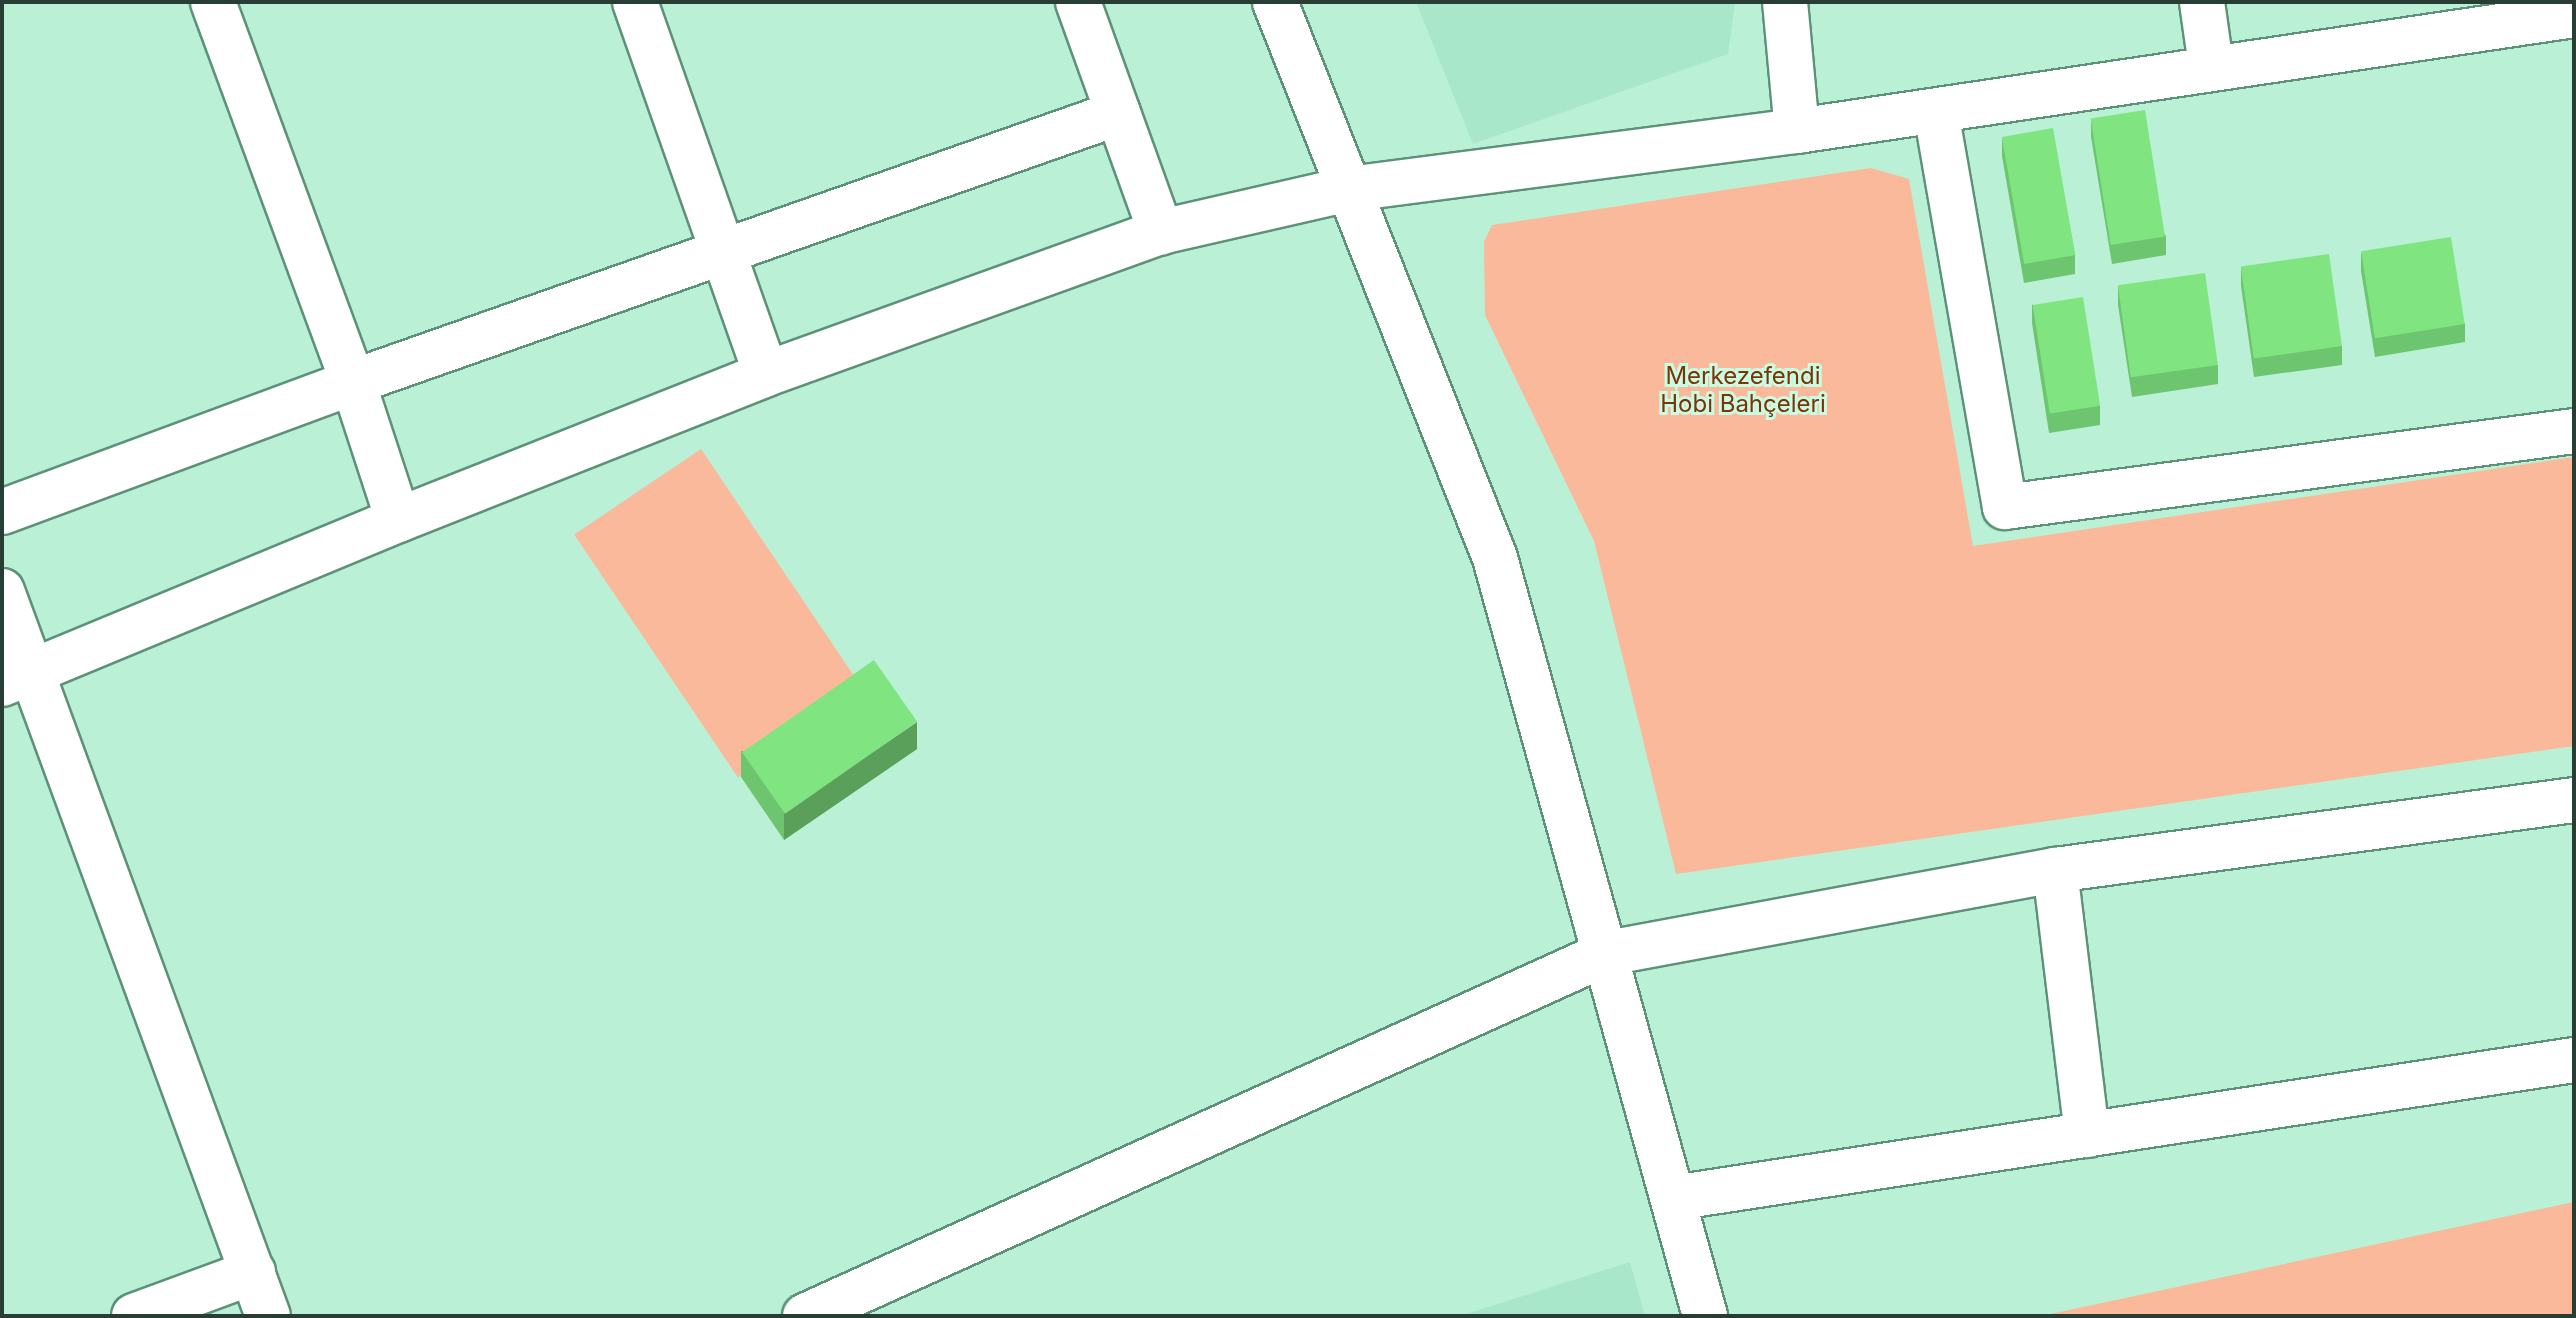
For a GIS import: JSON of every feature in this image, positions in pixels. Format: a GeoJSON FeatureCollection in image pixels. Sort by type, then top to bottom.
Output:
{"type":"FeatureCollection","features":[{"type":"Feature","properties":{"kind":"street"},"geometry":{"type":"LineString","coordinates":[[213,2],[353,382],[398,520]]}},
{"type":"Feature","properties":{"kind":"street"},"geometry":{"type":"LineString","coordinates":[[635,2],[766,374]]}},
{"type":"Feature","properties":{"kind":"street"},"geometry":{"type":"LineString","coordinates":[[1078,2],[1161,232]]}},
{"type":"Feature","properties":{"kind":"street"},"geometry":{"type":"LineString","coordinates":[[1275,2],[1495,558],[1607,953],[1705,1316]]}},
{"type":"Feature","properties":{"kind":"street"},"geometry":{"type":"LineString","coordinates":[[1785,2],[1797,131]]}},
{"type":"Feature","properties":{"kind":"street"},"geometry":{"type":"LineString","coordinates":[[2202,2],[2211,66]]}},
{"type":"Feature","properties":{"kind":"street"},"geometry":{"type":"LineString","coordinates":[[18,678],[398,520],[766,374],[1161,232],[1349,189],[1936,112],[2211,66],[2574,15]]}},
{"type":"Feature","properties":{"kind":"street"},"geometry":{"type":"LineString","coordinates":[[1936,112],[2005,507],[2574,431]]}},
{"type":"Feature","properties":{"kind":"street"},"geometry":{"type":"LineString","coordinates":[[2,512],[353,382],[1118,113]]}},
{"type":"Feature","properties":{"kind":"street"},"geometry":{"type":"LineString","coordinates":[[2,591],[18,678],[268,1316]]}},
{"type":"Feature","properties":{"kind":"street"},"geometry":{"type":"LineString","coordinates":[[805,1316],[1607,953],[2055,870],[2574,800]]}},
{"type":"Feature","properties":{"kind":"street"},"geometry":{"type":"LineString","coordinates":[[2055,870],[2087,1135]]}},
{"type":"Feature","properties":{"kind":"street"},"geometry":{"type":"LineString","coordinates":[[1673,1198],[2574,1060]]}},
{"type":"Feature","properties":{"kind":"street"},"geometry":{"type":"LineString","coordinates":[[134,1316],[253,1272]]}},
{"type":"Feature","properties":{"kind":"shaded area"},"geometry":{"type":"Polygon","coordinates":[[[1416,2],[1735,2],[1728,54],[1473,144],[1416,2]]]}},
{"type":"Feature","properties":{"kind":"shaded area"},"geometry":{"type":"Polygon","coordinates":[[[1630,1262],[1645,1316],[1460,1316],[1630,1262]]]}},
{"type":"Feature","properties":{"kind":"green space","name":"Merkezefendi Hobi Bahçeleri"},"geometry":{"type":"Polygon","coordinates":[[[1871,168],[1909,179],[1973,546],[2574,457],[2574,746],[1676,874],[1594,541],[1485,315],[1484,242],[1492,225],[1871,168]]]}},
{"type":"Feature","properties":{"kind":"green space"},"geometry":{"type":"Polygon","coordinates":[[[701,449],[865,692],[738,777],[574,535],[701,449]]]}},
{"type":"Feature","properties":{"kind":"green space"},"geometry":{"type":"Polygon","coordinates":[[[2574,1202],[2574,1316],[2041,1316],[2574,1202]]]}},
{"type":"Feature","properties":{"kind":"building"},"geometry":{"type":"Polygon","coordinates":[[[2145,110],[2165,236],[2111,245],[2091,119],[2145,110]]]}},
{"type":"Feature","properties":{"kind":"building"},"geometry":{"type":"Polygon","coordinates":[[[2053,128],[2075,255],[2024,264],[2002,137],[2053,128]]]}},
{"type":"Feature","properties":{"kind":"building"},"geometry":{"type":"Polygon","coordinates":[[[2451,237],[2465,324],[2375,338],[2361,251],[2451,237]]]}},
{"type":"Feature","properties":{"kind":"building"},"geometry":{"type":"Polygon","coordinates":[[[2329,254],[2342,346],[2254,358],[2241,266],[2329,254]]]}},
{"type":"Feature","properties":{"kind":"building"},"geometry":{"type":"Polygon","coordinates":[[[2205,273],[2218,365],[2131,377],[2118,285],[2205,273]]]}},
{"type":"Feature","properties":{"kind":"building"},"geometry":{"type":"Polygon","coordinates":[[[2083,297],[2100,406],[2050,414],[2033,305],[2083,297]]]}},
{"type":"Feature","properties":{"kind":"building"},"geometry":{"type":"Polygon","coordinates":[[[874,660],[917,721],[785,814],[742,752],[874,660]]]}}]}
